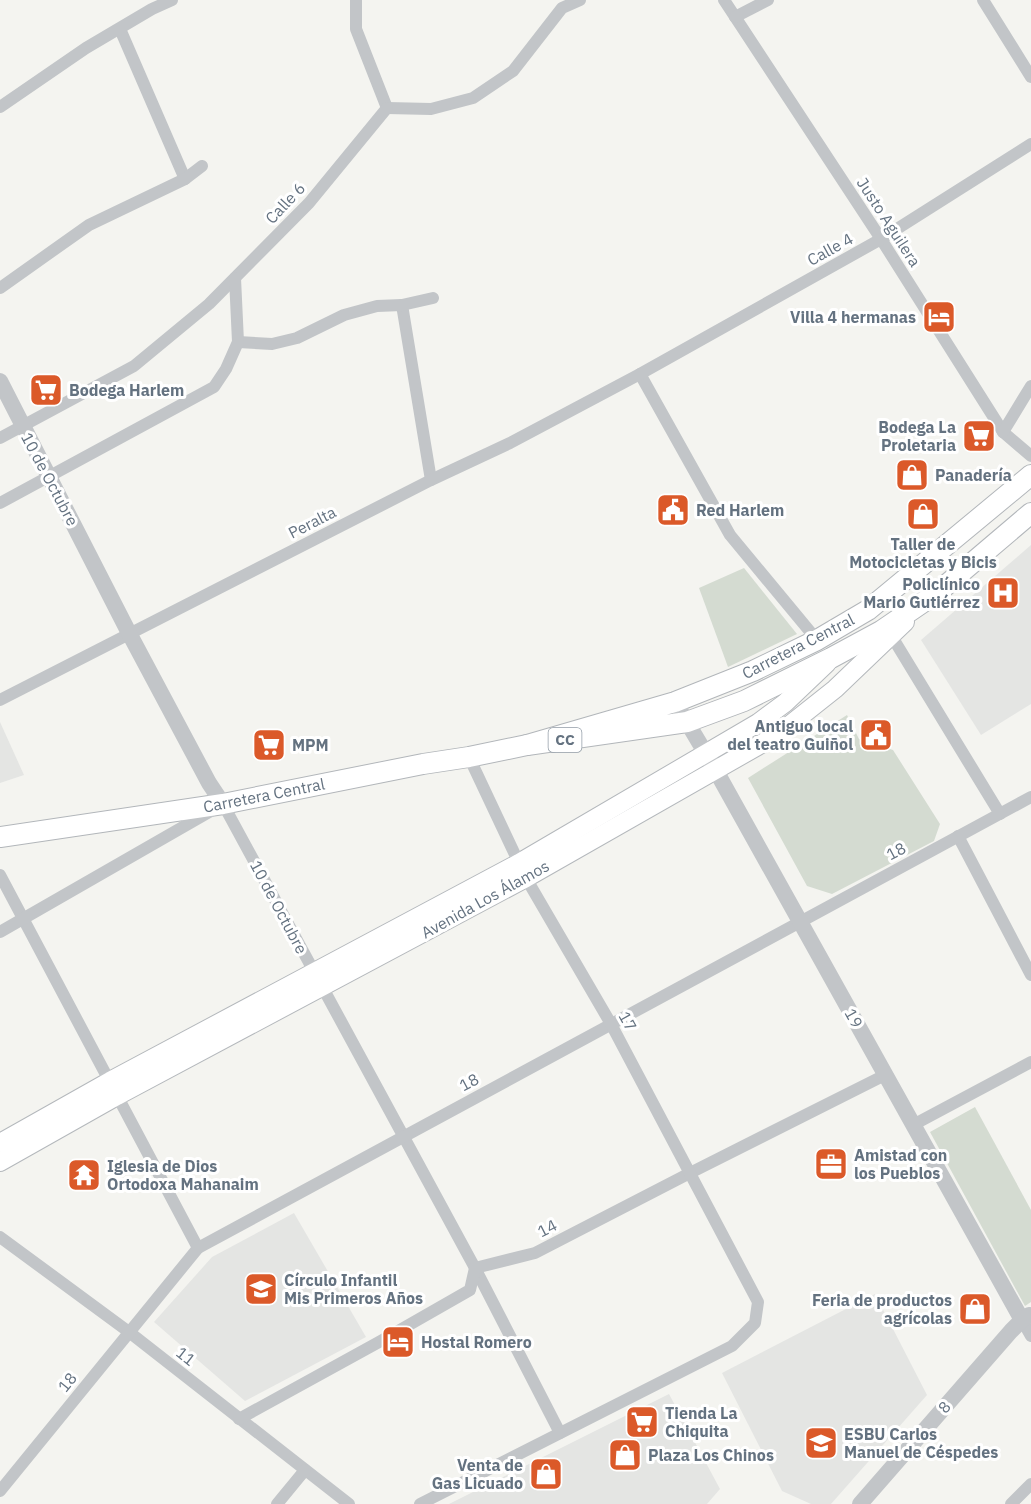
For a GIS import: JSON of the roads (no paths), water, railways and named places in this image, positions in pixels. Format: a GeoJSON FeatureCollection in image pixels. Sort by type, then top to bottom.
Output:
{"type":"FeatureCollection","features":[{"type":"Feature","properties":{"kind":"main road","name":"Carretera Central"},"geometry":{"type":"LineString","coordinates":[[527,745],[675,702],[753,671],[817,640],[868,610],[1031,475]]}},
{"type":"Feature","properties":{"kind":"main road","name":"Carretera Central"},"geometry":{"type":"LineString","coordinates":[[0,837],[223,804],[527,745],[687,722],[744,700],[881,631],[938,592],[1031,513]]}},
{"type":"Feature","properties":{"kind":"main road","name":"Avenida Los Álamos"},"geometry":{"type":"LineString","coordinates":[[0,1143],[113,1089],[522,871],[711,761],[777,735],[835,689],[938,592]]}},
{"type":"Feature","properties":{"kind":"main road"},"geometry":{"type":"LineString","coordinates":[[831,658],[868,610]]}},
{"type":"Feature","properties":{"kind":"main road","name":"Avenida Los Álamos"},"geometry":{"type":"LineString","coordinates":[[711,761],[785,703],[831,658]]}},
{"type":"Feature","properties":{"kind":"main road","name":"Avenida Los Álamos"},"geometry":{"type":"LineString","coordinates":[[0,1162],[113,1089]]}},
{"type":"Feature","properties":{"kind":"street"},"geometry":{"type":"LineString","coordinates":[[0,107],[86,48],[152,9],[172,0]]}},
{"type":"Feature","properties":{"kind":"street"},"geometry":{"type":"LineString","coordinates":[[356,0],[356,29],[387,108],[431,109],[473,98],[513,72],[562,8],[580,0]]}},
{"type":"Feature","properties":{"kind":"street","name":"Justo Aguilera"},"geometry":{"type":"LineString","coordinates":[[724,0],[881,239],[1003,432],[1031,456]]}},
{"type":"Feature","properties":{"kind":"street"},"geometry":{"type":"LineString","coordinates":[[735,17],[768,0]]}},
{"type":"Feature","properties":{"kind":"street"},"geometry":{"type":"LineString","coordinates":[[983,0],[1031,77]]}},
{"type":"Feature","properties":{"kind":"street"},"geometry":{"type":"LineString","coordinates":[[120,29],[185,179]]}},
{"type":"Feature","properties":{"kind":"street","name":"Calle 6"},"geometry":{"type":"LineString","coordinates":[[0,438],[134,366],[209,304],[309,203],[387,108]]}},
{"type":"Feature","properties":{"kind":"street","name":"Calle 4"},"geometry":{"type":"LineString","coordinates":[[640,374],[881,239],[1031,144]]}},
{"type":"Feature","properties":{"kind":"street"},"geometry":{"type":"LineString","coordinates":[[0,288],[89,225],[185,179],[202,166]]}},
{"type":"Feature","properties":{"kind":"street"},"geometry":{"type":"LineString","coordinates":[[0,503],[214,387],[226,369],[238,342],[235,278]]}},
{"type":"Feature","properties":{"kind":"street"},"geometry":{"type":"LineString","coordinates":[[238,342],[272,344],[297,338],[344,315],[377,306],[402,305],[434,298]]}},
{"type":"Feature","properties":{"kind":"street"},"geometry":{"type":"LineString","coordinates":[[402,305],[431,480]]}},
{"type":"Feature","properties":{"kind":"street"},"geometry":{"type":"LineString","coordinates":[[640,374],[730,535],[817,640]]}},
{"type":"Feature","properties":{"kind":"street","name":"Peralta"},"geometry":{"type":"LineString","coordinates":[[0,700],[431,480],[510,443],[640,374]]}},
{"type":"Feature","properties":{"kind":"street","name":"10 de Octubre"},"geometry":{"type":"LineString","coordinates":[[0,381],[208,783],[223,804],[475,1268],[560,1433]]}},
{"type":"Feature","properties":{"kind":"street"},"geometry":{"type":"LineString","coordinates":[[1003,432],[1031,386]]}},
{"type":"Feature","properties":{"kind":"street"},"geometry":{"type":"LineString","coordinates":[[891,635],[1000,814]]}},
{"type":"Feature","properties":{"kind":"street","name":"19"},"geometry":{"type":"LineString","coordinates":[[675,702],[711,761],[913,1125],[1026,1316],[1031,1336]]}},
{"type":"Feature","properties":{"kind":"street","name":"17"},"geometry":{"type":"LineString","coordinates":[[468,757],[522,871],[611,1024],[758,1302],[755,1323],[732,1346],[560,1433]]}},
{"type":"Feature","properties":{"kind":"street","name":"18"},"geometry":{"type":"LineString","coordinates":[[0,1491],[198,1248],[1031,796]]}},
{"type":"Feature","properties":{"kind":"street"},"geometry":{"type":"LineString","coordinates":[[0,932],[223,804]]}},
{"type":"Feature","properties":{"kind":"street"},"geometry":{"type":"LineString","coordinates":[[958,836],[1031,975]]}},
{"type":"Feature","properties":{"kind":"street"},"geometry":{"type":"LineString","coordinates":[[0,875],[198,1248]]}},
{"type":"Feature","properties":{"kind":"street"},"geometry":{"type":"LineString","coordinates":[[913,1125],[1031,1062]]}},
{"type":"Feature","properties":{"kind":"street","name":"14"},"geometry":{"type":"LineString","coordinates":[[475,1268],[535,1253],[885,1075]]}},
{"type":"Feature","properties":{"kind":"street","name":"11"},"geometry":{"type":"LineString","coordinates":[[0,1237],[129,1332],[350,1504]]}},
{"type":"Feature","properties":{"kind":"street"},"geometry":{"type":"LineString","coordinates":[[239,1419],[470,1290],[475,1268]]}},
{"type":"Feature","properties":{"kind":"street","name":"8"},"geometry":{"type":"LineString","coordinates":[[860,1504],[1026,1316]]}},
{"type":"Feature","properties":{"kind":"street"},"geometry":{"type":"LineString","coordinates":[[420,1504],[560,1433]]}},
{"type":"Feature","properties":{"kind":"street"},"geometry":{"type":"LineString","coordinates":[[277,1504],[305,1470]]}},
{"type":"Feature","properties":{"kind":"street"},"geometry":{"type":"LineString","coordinates":[[1011,1504],[1031,1484]]}},
{"type":"Feature","properties":{"kind":"place","name":"Villa 4 hermanas"},"geometry":{"type":"Point","coordinates":[939,317]}},
{"type":"Feature","properties":{"kind":"place","name":"Bodega Harlem"},"geometry":{"type":"Point","coordinates":[46,390]}},
{"type":"Feature","properties":{"kind":"place","name":"Bodega La Proletaria"},"geometry":{"type":"Point","coordinates":[979,436]}},
{"type":"Feature","properties":{"kind":"place","name":"Panadería"},"geometry":{"type":"Point","coordinates":[912,475]}},
{"type":"Feature","properties":{"kind":"place","name":"Red Harlem"},"geometry":{"type":"Point","coordinates":[673,510]}},
{"type":"Feature","properties":{"kind":"place","name":"Taller de Motocicletas y Bicis"},"geometry":{"type":"Point","coordinates":[923,514]}},
{"type":"Feature","properties":{"kind":"place","name":"Policlínico Mario Gutiérrez"},"geometry":{"type":"Point","coordinates":[1003,593]}},
{"type":"Feature","properties":{"kind":"place","name":"Antiguo local del teatro Guiñol"},"geometry":{"type":"Point","coordinates":[876,735]}},
{"type":"Feature","properties":{"kind":"place","name":"MPM"},"geometry":{"type":"Point","coordinates":[269,745]}},
{"type":"Feature","properties":{"kind":"place","name":"Amistad con los Pueblos"},"geometry":{"type":"Point","coordinates":[831,1164]}},
{"type":"Feature","properties":{"kind":"place","name":"Iglesia de Dios Ortodoxa Mahanaim"},"geometry":{"type":"Point","coordinates":[84,1175]}},
{"type":"Feature","properties":{"kind":"place","name":"Círculo Infantil Mis Primeros Años"},"geometry":{"type":"Point","coordinates":[261,1289]}},
{"type":"Feature","properties":{"kind":"place","name":"Feria de productos agrícolas"},"geometry":{"type":"Point","coordinates":[975,1309]}},
{"type":"Feature","properties":{"kind":"place","name":"Hostal Romero"},"geometry":{"type":"Point","coordinates":[398,1342]}},
{"type":"Feature","properties":{"kind":"place","name":"Tienda La Chiquita"},"geometry":{"type":"Point","coordinates":[642,1422]}},
{"type":"Feature","properties":{"kind":"place","name":"ESBU Carlos Manuel de Céspedes"},"geometry":{"type":"Point","coordinates":[821,1443]}},
{"type":"Feature","properties":{"kind":"place","name":"Plaza Los Chinos"},"geometry":{"type":"Point","coordinates":[625,1455]}},
{"type":"Feature","properties":{"kind":"place","name":"Venta de Gas Licuado"},"geometry":{"type":"Point","coordinates":[546,1474]}}]}
